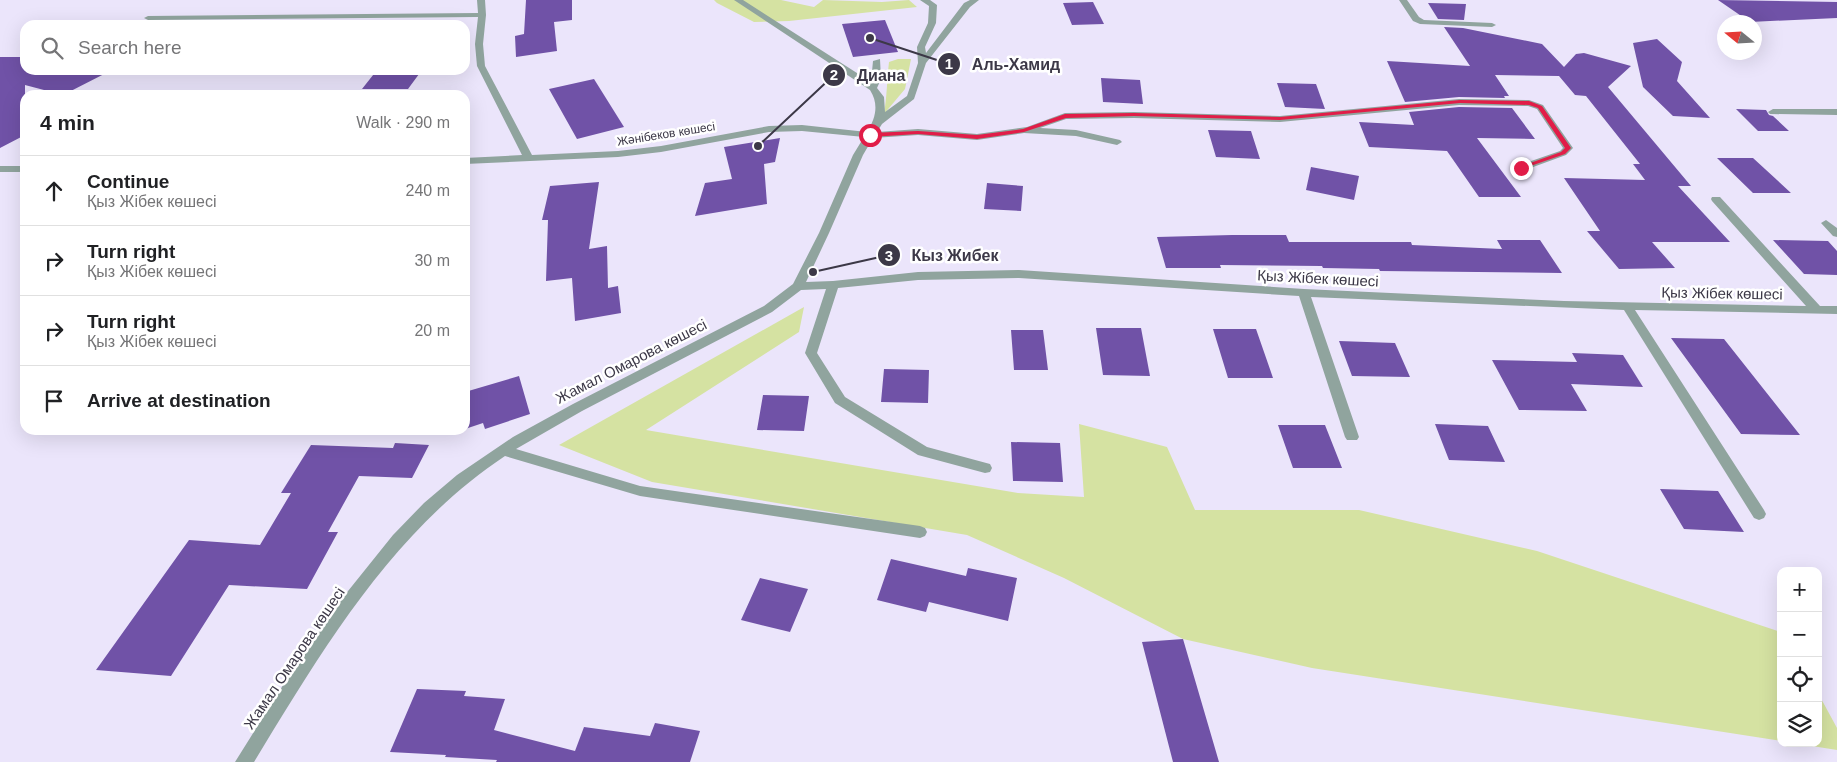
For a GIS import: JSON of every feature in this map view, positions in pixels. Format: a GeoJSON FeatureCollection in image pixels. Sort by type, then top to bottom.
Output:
{"type":"FeatureCollection","features":[{"type":"Feature","properties":{"kind":"street"},"geometry":{"type":"LineString","coordinates":[[481,0],[482,15],[479,44],[482,66],[529,159]]}},
{"type":"Feature","properties":{"kind":"street"},"geometry":{"type":"LineString","coordinates":[[738,0],[873,88],[877,79],[877,60]]}},
{"type":"Feature","properties":{"kind":"street"},"geometry":{"type":"LineString","coordinates":[[922,63],[921,47],[932,23],[932,5],[924,0]]}},
{"type":"Feature","properties":{"kind":"street"},"geometry":{"type":"LineString","coordinates":[[878,122],[911,96],[922,63],[967,5],[975,0]]}},
{"type":"Feature","properties":{"kind":"street"},"geometry":{"type":"LineString","coordinates":[[1403,0],[1416,19],[1423,22],[1492,25]]}},
{"type":"Feature","properties":{"kind":"street"},"geometry":{"type":"LineString","coordinates":[[148,18],[482,15]]}},
{"type":"Feature","properties":{"kind":"street","name":"Жамал Омарова көшесі"},"geometry":{"type":"LineString","coordinates":[[244,762],[328,630],[380,562],[421,515],[461,480],[503,450],[548,422],[768,309],[798,286],[824,233],[858,155],[878,122],[879,97],[873,88]]}},
{"type":"Feature","properties":{"kind":"street"},"geometry":{"type":"LineString","coordinates":[[870,135],[918,132],[977,137],[1024,130],[1065,116],[1134,115],[1280,119],[1460,102],[1529,103],[1540,107],[1568,148],[1563,153],[1521,168]]}},
{"type":"Feature","properties":{"kind":"street"},"geometry":{"type":"LineString","coordinates":[[1773,112],[1837,112]]}},
{"type":"Feature","properties":{"kind":"street","name":"Жәнібеков көшесі"},"geometry":{"type":"LineString","coordinates":[[470,162],[618,154],[661,149],[768,129],[802,128],[870,135]]}},
{"type":"Feature","properties":{"kind":"street"},"geometry":{"type":"LineString","coordinates":[[1024,130],[1076,134],[1117,142]]}},
{"type":"Feature","properties":{"kind":"street"},"geometry":{"type":"LineString","coordinates":[[0,169],[20,169]]}},
{"type":"Feature","properties":{"kind":"street"},"geometry":{"type":"LineString","coordinates":[[1716,199],[1817,310]]}},
{"type":"Feature","properties":{"kind":"street"},"geometry":{"type":"LineString","coordinates":[[1826,223],[1837,234]]}},
{"type":"Feature","properties":{"kind":"street","name":"Қыз Жібек көшесі"},"geometry":{"type":"LineString","coordinates":[[798,286],[833,285],[918,276],[1019,274],[1304,293],[1628,306],[1837,310]]}},
{"type":"Feature","properties":{"kind":"street"},"geometry":{"type":"LineString","coordinates":[[833,285],[811,353],[840,400],[923,451],[985,468]]}},
{"type":"Feature","properties":{"kind":"street"},"geometry":{"type":"LineString","coordinates":[[1304,293],[1352,436]]}},
{"type":"Feature","properties":{"kind":"street"},"geometry":{"type":"LineString","coordinates":[[1628,306],[1758,514]]}},
{"type":"Feature","properties":{"kind":"street"},"geometry":{"type":"LineString","coordinates":[[503,450],[640,491],[920,532]]}},
{"type":"Feature","properties":{"kind":"green space"},"geometry":{"type":"Polygon","coordinates":[[[714,0],[781,0],[814,7],[823,0],[882,2],[909,0],[917,7],[789,21],[754,22],[714,0]]]}},
{"type":"Feature","properties":{"kind":"green space"},"geometry":{"type":"Polygon","coordinates":[[[898,59],[911,59],[905,89],[884,114],[889,62],[898,59]]]}},
{"type":"Feature","properties":{"kind":"green space"},"geometry":{"type":"Polygon","coordinates":[[[804,307],[799,332],[646,430],[1018,493],[1084,497],[1079,424],[1167,447],[1195,510],[1359,510],[1537,551],[1777,631],[1777,740],[1312,668],[1183,639],[1064,578],[967,535],[652,482],[559,445],[804,307]]]}},
{"type":"Feature","properties":{"kind":"green space"},"geometry":{"type":"Polygon","coordinates":[[[1822,700],[1837,728],[1837,750],[1818,747],[1822,747],[1822,700]]]}},
{"type":"Feature","properties":{"kind":"building"},"geometry":{"type":"Polygon","coordinates":[[[526,0],[572,0],[572,20],[554,22],[557,51],[516,57],[515,36],[524,34],[526,0]]]}},
{"type":"Feature","properties":{"kind":"building"},"geometry":{"type":"Polygon","coordinates":[[[1718,0],[1837,2],[1837,18],[1762,21],[1762,15],[1740,15],[1718,0]]]}},
{"type":"Feature","properties":{"kind":"building"},"geometry":{"type":"Polygon","coordinates":[[[1093,2],[1104,24],[1072,25],[1063,3],[1093,2]]]}},
{"type":"Feature","properties":{"kind":"building"},"geometry":{"type":"Polygon","coordinates":[[[1428,3],[1466,4],[1464,20],[1438,19],[1428,3]]]}},
{"type":"Feature","properties":{"kind":"building"},"geometry":{"type":"Polygon","coordinates":[[[885,20],[898,52],[853,57],[842,24],[885,20]]]}},
{"type":"Feature","properties":{"kind":"building"},"geometry":{"type":"Polygon","coordinates":[[[1444,27],[1463,28],[1542,44],[1564,67],[1576,54],[1584,53],[1631,66],[1608,87],[1691,186],[1678,186],[1730,242],[1652,242],[1675,268],[1619,269],[1587,231],[1600,231],[1564,178],[1645,180],[1633,164],[1640,164],[1586,96],[1575,95],[1559,76],[1495,75],[1509,96],[1504,96],[1505,98],[1459,97],[1405,102],[1387,61],[1470,66],[1444,27]]]}},
{"type":"Feature","properties":{"kind":"building"},"geometry":{"type":"Polygon","coordinates":[[[1657,39],[1682,62],[1677,81],[1710,118],[1673,116],[1643,87],[1633,43],[1657,39]]]}},
{"type":"Feature","properties":{"kind":"building"},"geometry":{"type":"Polygon","coordinates":[[[0,57],[20,57],[20,75],[102,75],[73,90],[44,90],[25,85],[25,90],[20,90],[20,138],[0,148],[0,57]]]}},
{"type":"Feature","properties":{"kind":"building"},"geometry":{"type":"Polygon","coordinates":[[[373,75],[418,75],[408,89],[362,89],[373,75]]]}},
{"type":"Feature","properties":{"kind":"building"},"geometry":{"type":"Polygon","coordinates":[[[1101,78],[1140,80],[1143,104],[1103,102],[1101,78]]]}},
{"type":"Feature","properties":{"kind":"building"},"geometry":{"type":"Polygon","coordinates":[[[594,79],[624,127],[577,139],[549,89],[594,79]]]}},
{"type":"Feature","properties":{"kind":"building"},"geometry":{"type":"Polygon","coordinates":[[[1277,83],[1316,84],[1325,109],[1285,107],[1277,83]]]}},
{"type":"Feature","properties":{"kind":"building"},"geometry":{"type":"Polygon","coordinates":[[[1459,107],[1512,108],[1535,139],[1477,138],[1521,197],[1479,197],[1447,151],[1369,147],[1359,122],[1414,125],[1409,112],[1459,107]]]}},
{"type":"Feature","properties":{"kind":"building"},"geometry":{"type":"Polygon","coordinates":[[[1736,109],[1766,110],[1769,115],[1773,116],[1789,131],[1758,131],[1736,109]]]}},
{"type":"Feature","properties":{"kind":"building"},"geometry":{"type":"Polygon","coordinates":[[[1208,130],[1251,131],[1260,159],[1216,157],[1208,130]]]}},
{"type":"Feature","properties":{"kind":"building"},"geometry":{"type":"Polygon","coordinates":[[[780,138],[775,162],[764,164],[767,204],[695,216],[705,183],[732,179],[724,147],[780,138]]]}},
{"type":"Feature","properties":{"kind":"building"},"geometry":{"type":"Polygon","coordinates":[[[1717,158],[1753,158],[1791,193],[1753,193],[1717,158]]]}},
{"type":"Feature","properties":{"kind":"building"},"geometry":{"type":"Polygon","coordinates":[[[1311,167],[1359,176],[1354,200],[1306,190],[1311,167]]]}},
{"type":"Feature","properties":{"kind":"building"},"geometry":{"type":"Polygon","coordinates":[[[599,182],[589,249],[607,246],[608,288],[618,286],[621,313],[575,321],[572,278],[546,281],[548,220],[542,220],[550,186],[599,182]]]}},
{"type":"Feature","properties":{"kind":"building"},"geometry":{"type":"Polygon","coordinates":[[[987,183],[1023,186],[1021,211],[984,209],[987,183]]]}},
{"type":"Feature","properties":{"kind":"building"},"geometry":{"type":"Polygon","coordinates":[[[1286,235],[1289,242],[1411,242],[1412,245],[1502,249],[1497,240],[1540,240],[1562,273],[1380,271],[1379,269],[1323,268],[1322,266],[1220,265],[1221,268],[1166,268],[1157,237],[1286,235]]]}},
{"type":"Feature","properties":{"kind":"building"},"geometry":{"type":"Polygon","coordinates":[[[1773,240],[1828,241],[1837,251],[1837,275],[1804,274],[1773,240]]]}},
{"type":"Feature","properties":{"kind":"building"},"geometry":{"type":"Polygon","coordinates":[[[1096,328],[1141,328],[1150,376],[1103,375],[1096,328]]]}},
{"type":"Feature","properties":{"kind":"building"},"geometry":{"type":"Polygon","coordinates":[[[1213,329],[1256,329],[1273,378],[1228,378],[1213,329]]]}},
{"type":"Feature","properties":{"kind":"building"},"geometry":{"type":"Polygon","coordinates":[[[1011,330],[1043,330],[1048,370],[1014,370],[1011,330]]]}},
{"type":"Feature","properties":{"kind":"building"},"geometry":{"type":"Polygon","coordinates":[[[1671,338],[1724,339],[1800,435],[1741,434],[1671,338]]]}},
{"type":"Feature","properties":{"kind":"building"},"geometry":{"type":"Polygon","coordinates":[[[1339,341],[1395,343],[1410,377],[1352,376],[1339,341]]]}},
{"type":"Feature","properties":{"kind":"building"},"geometry":{"type":"Polygon","coordinates":[[[1572,353],[1623,355],[1643,387],[1571,384],[1587,411],[1519,410],[1492,360],[1577,362],[1572,353]]]}},
{"type":"Feature","properties":{"kind":"building"},"geometry":{"type":"Polygon","coordinates":[[[884,369],[929,370],[928,403],[881,402],[884,369]]]}},
{"type":"Feature","properties":{"kind":"building"},"geometry":{"type":"Polygon","coordinates":[[[519,376],[530,414],[485,429],[483,423],[470,427],[470,391],[519,376]]]}},
{"type":"Feature","properties":{"kind":"building"},"geometry":{"type":"Polygon","coordinates":[[[763,395],[809,396],[804,431],[757,430],[763,395]]]}},
{"type":"Feature","properties":{"kind":"building"},"geometry":{"type":"Polygon","coordinates":[[[1435,424],[1488,426],[1505,462],[1449,460],[1435,424]]]}},
{"type":"Feature","properties":{"kind":"building"},"geometry":{"type":"Polygon","coordinates":[[[1278,425],[1325,425],[1342,468],[1293,468],[1278,425]]]}},
{"type":"Feature","properties":{"kind":"building"},"geometry":{"type":"Polygon","coordinates":[[[1011,442],[1060,443],[1063,482],[1013,481],[1011,442]]]}},
{"type":"Feature","properties":{"kind":"building"},"geometry":{"type":"Polygon","coordinates":[[[395,443],[429,445],[412,478],[359,476],[328,532],[338,532],[307,589],[229,585],[171,676],[96,670],[189,540],[260,545],[291,493],[281,493],[311,445],[393,448],[395,443]]]}},
{"type":"Feature","properties":{"kind":"building"},"geometry":{"type":"Polygon","coordinates":[[[1660,489],[1718,491],[1744,532],[1684,529],[1660,489]]]}},
{"type":"Feature","properties":{"kind":"building"},"geometry":{"type":"Polygon","coordinates":[[[891,559],[966,576],[968,568],[1017,578],[1008,621],[929,602],[926,612],[877,600],[891,559]]]}},
{"type":"Feature","properties":{"kind":"building"},"geometry":{"type":"Polygon","coordinates":[[[760,578],[808,589],[790,632],[741,620],[760,578]]]}},
{"type":"Feature","properties":{"kind":"building"},"geometry":{"type":"Polygon","coordinates":[[[1183,639],[1219,762],[1173,762],[1142,642],[1183,639]]]}},
{"type":"Feature","properties":{"kind":"building"},"geometry":{"type":"Polygon","coordinates":[[[417,689],[466,691],[464,696],[505,699],[494,730],[575,751],[584,727],[650,736],[655,723],[700,731],[690,762],[496,762],[497,760],[445,757],[446,755],[390,752],[417,689]]]}},
{"type":"Feature","properties":{"kind":"place","name":"Аль-Хамид"},"geometry":{"type":"Point","coordinates":[870,38]}},
{"type":"Feature","properties":{"kind":"place","name":"Диана"},"geometry":{"type":"Point","coordinates":[758,146]}},
{"type":"Feature","properties":{"kind":"place","name":"Кыз Жибек"},"geometry":{"type":"Point","coordinates":[813,272]}},
{"type":"Feature","properties":{"kind":"route"},"geometry":{"type":"LineString","coordinates":[[870,135],[918,132],[977,137],[1024,130],[1065,116],[1134,115],[1280,119],[1460,102],[1529,103],[1540,107],[1568,148],[1563,153],[1521,168]]}}]}
